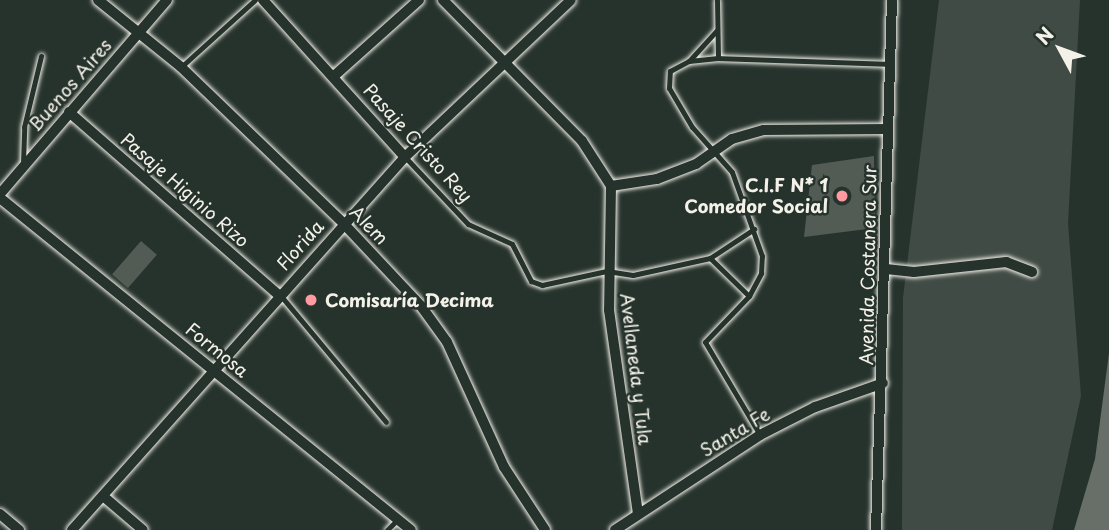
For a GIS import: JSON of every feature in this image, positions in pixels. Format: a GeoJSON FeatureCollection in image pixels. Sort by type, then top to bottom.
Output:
{"type":"FeatureCollection","features":[{"type":"Feature","properties":{"kind":"street","name":"Alem"},"geometry":{"type":"LineString","coordinates":[[98,0],[181,67],[344,224],[421,306],[447,342],[504,467],[545,530]]}},
{"type":"Feature","properties":{"kind":"street","name":"Buenos Aires"},"geometry":{"type":"LineString","coordinates":[[0,196],[167,0]]}},
{"type":"Feature","properties":{"kind":"street","name":"Pasaje Cristo Rey"},"geometry":{"type":"LineString","coordinates":[[263,0],[405,157]]}},
{"type":"Feature","properties":{"kind":"street"},"geometry":{"type":"LineString","coordinates":[[334,76],[419,0]]}},
{"type":"Feature","properties":{"kind":"street"},"geometry":{"type":"LineString","coordinates":[[443,0],[582,141],[611,186],[657,179],[696,164],[712,150],[764,130],[888,130]]}},
{"type":"Feature","properties":{"kind":"street","name":"Florida"},"geometry":{"type":"LineString","coordinates":[[72,530],[405,157],[571,0]]}},
{"type":"Feature","properties":{"kind":"street","name":"Avenida Costanera Sur"},"geometry":{"type":"LineString","coordinates":[[876,530],[883,383],[892,0]]}},
{"type":"Feature","properties":{"kind":"street","name":"Pasaje Higinio Rizo"},"geometry":{"type":"LineString","coordinates":[[69,112],[279,295]]}},
{"type":"Feature","properties":{"kind":"street","name":"Avellaneda y Tula"},"geometry":{"type":"LineString","coordinates":[[611,186],[608,310],[638,513]]}},
{"type":"Feature","properties":{"kind":"street","name":"Formosa"},"geometry":{"type":"LineString","coordinates":[[0,196],[411,530]]}},
{"type":"Feature","properties":{"kind":"street"},"geometry":{"type":"LineString","coordinates":[[886,269],[914,272],[1006,262],[1032,272]]}},
{"type":"Feature","properties":{"kind":"street","name":"Santa Fe"},"geometry":{"type":"LineString","coordinates":[[621,528],[638,513],[760,435],[815,407],[883,383]]}},
{"type":"Feature","properties":{"kind":"street"},"geometry":{"type":"LineString","coordinates":[[103,496],[143,530]]}},
{"type":"Feature","properties":{"kind":"street"},"geometry":{"type":"LineString","coordinates":[[0,514],[19,530]]}},
{"type":"Feature","properties":{"kind":"lane"},"geometry":{"type":"LineString","coordinates":[[181,67],[256,0]]}},
{"type":"Feature","properties":{"kind":"lane"},"geometry":{"type":"LineString","coordinates":[[717,0],[718,58]]}},
{"type":"Feature","properties":{"kind":"lane"},"geometry":{"type":"LineString","coordinates":[[718,30],[689,61],[670,71],[669,88],[712,150],[732,172],[754,229],[761,265],[749,296],[705,342],[760,435]]}},
{"type":"Feature","properties":{"kind":"lane"},"geometry":{"type":"LineString","coordinates":[[23,166],[24,127],[41,56]]}},
{"type":"Feature","properties":{"kind":"lane"},"geometry":{"type":"LineString","coordinates":[[689,61],[718,58],[890,64]]}},
{"type":"Feature","properties":{"kind":"lane","name":"Pasaje Cristo Rey"},"geometry":{"type":"LineString","coordinates":[[405,157],[468,224],[512,244],[531,281],[542,285],[607,271],[633,275],[710,258],[754,229]]}},
{"type":"Feature","properties":{"kind":"lane"},"geometry":{"type":"LineString","coordinates":[[710,258],[749,296]]}},
{"type":"Feature","properties":{"kind":"lane","name":"Pasaje Higinio Rizo"},"geometry":{"type":"LineString","coordinates":[[279,295],[339,361],[386,422]]}},
{"type":"Feature","properties":{"kind":"lane"},"geometry":{"type":"LineString","coordinates":[[387,530],[398,519]]}},
{"type":"Feature","properties":{"kind":"shaded area"},"geometry":{"type":"Polygon","coordinates":[[[939,0],[1080,0],[1068,223],[1081,396],[1052,530],[902,530],[903,298],[939,0]]]}},
{"type":"Feature","properties":{"kind":"shaded area"},"geometry":{"type":"Polygon","coordinates":[[[1109,353],[1109,530],[1074,530],[1095,459],[1109,353]]]}},
{"type":"Feature","properties":{"kind":"building","name":"C.I.F N* 1 Comedor Social"},"geometry":{"type":"Polygon","coordinates":[[[874,156],[875,228],[804,237],[812,165],[874,156]]]}},
{"type":"Feature","properties":{"kind":"building"},"geometry":{"type":"Polygon","coordinates":[[[141,241],[157,255],[128,288],[112,274],[141,241]]]}},
{"type":"Feature","properties":{"kind":"place","name":"C.I.F N* 1 Comedor Social"},"geometry":{"type":"Point","coordinates":[842,196]}},
{"type":"Feature","properties":{"kind":"place","name":"Comisaría Decima"},"geometry":{"type":"Point","coordinates":[311,300]}}]}
